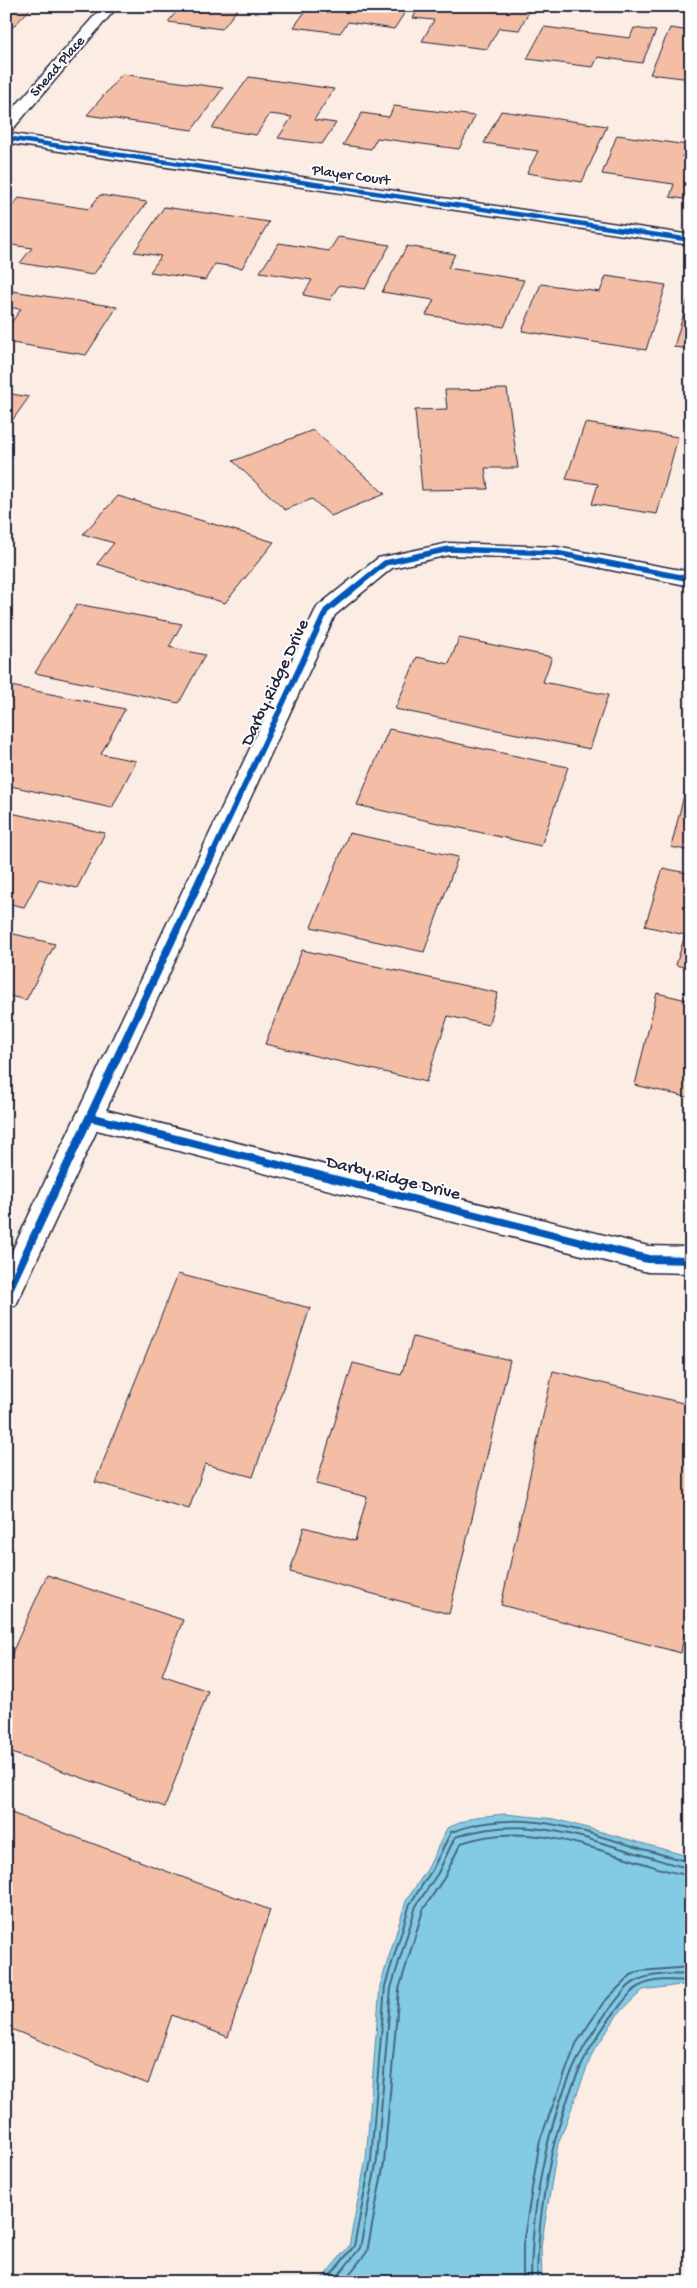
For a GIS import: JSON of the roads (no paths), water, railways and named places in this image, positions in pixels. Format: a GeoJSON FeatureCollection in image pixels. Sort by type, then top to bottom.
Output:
{"type":"FeatureCollection","features":[{"type":"Feature","properties":{"kind":"street","name":"Snead Place"},"geometry":{"type":"LineString","coordinates":[[6,127],[111,6]]}},
{"type":"Feature","properties":{"kind":"street","name":"Player Court"},"geometry":{"type":"LineString","coordinates":[[6,138],[691,240]]}},
{"type":"Feature","properties":{"kind":"street","name":"Darby Ridge Drive"},"geometry":{"type":"LineString","coordinates":[[6,1296],[326,611],[385,563],[449,549],[556,553],[691,579]]}},
{"type":"Feature","properties":{"kind":"street","name":"Darby Ridge Drive"},"geometry":{"type":"LineString","coordinates":[[90,1117],[648,1259],[691,1260]]}},
{"type":"Feature","properties":{"kind":"water"},"geometry":{"type":"Polygon","coordinates":[[[505,1814],[555,1819],[691,1857],[691,1986],[680,1985],[643,1990],[618,2014],[592,2054],[558,2144],[541,2246],[542,2282],[319,2282],[349,2246],[366,2159],[380,1986],[406,1901],[428,1868],[447,1828],[475,1817],[505,1814]]]}}]}
